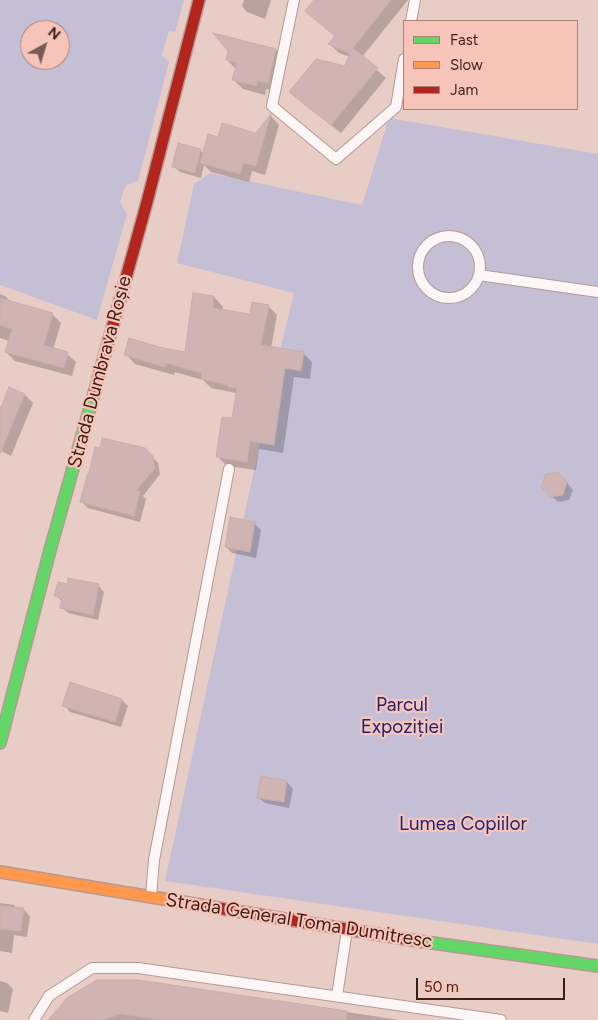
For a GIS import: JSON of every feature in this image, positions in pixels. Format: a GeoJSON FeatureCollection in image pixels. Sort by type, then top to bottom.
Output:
{"type":"FeatureCollection","features":[{"type":"Feature","properties":{"kind":"street","name":"Strada Dumbrava Roșie"},"geometry":{"type":"LineString","coordinates":[[0,743],[50,550],[147,202],[199,0]]}},
{"type":"Feature","properties":{"kind":"street","name":"Strada General Toma Dumitresc"},"geometry":{"type":"LineString","coordinates":[[0,872],[396,938],[598,966]]}},
{"type":"Feature","properties":{"kind":"lane"},"geometry":{"type":"LineString","coordinates":[[294,0],[272,106],[336,159],[396,107],[403,65]]}},
{"type":"Feature","properties":{"kind":"lane"},"geometry":{"type":"LineString","coordinates":[[411,20],[415,0]]}},
{"type":"Feature","properties":{"kind":"lane"},"geometry":{"type":"LineString","coordinates":[[456,237],[466,240],[473,247],[478,255],[480,274],[469,291],[460,296],[450,298],[440,296],[425,286],[418,269],[419,260],[423,251],[437,238],[456,237]]}},
{"type":"Feature","properties":{"kind":"lane"},"geometry":{"type":"LineString","coordinates":[[480,274],[598,292]]}},
{"type":"Feature","properties":{"kind":"lane"},"geometry":{"type":"LineString","coordinates":[[151,897],[154,860],[229,469]]}},
{"type":"Feature","properties":{"kind":"lane"},"geometry":{"type":"LineString","coordinates":[[337,996],[347,929]]}},
{"type":"Feature","properties":{"kind":"lane"},"geometry":{"type":"LineString","coordinates":[[34,1020],[49,996],[92,968],[138,968],[501,1020]]}},
{"type":"Feature","properties":{"kind":"green space"},"geometry":{"type":"Polygon","coordinates":[[[0,0],[184,0],[175,32],[169,31],[162,55],[169,62],[138,181],[126,185],[120,202],[127,214],[97,320],[0,285],[0,0]]]}},
{"type":"Feature","properties":{"kind":"green space","name":"Parcul Expoziției"},"geometry":{"type":"Polygon","coordinates":[[[389,118],[598,154],[598,944],[165,881],[294,293],[177,263],[194,184],[210,173],[362,205],[389,118]]]}},
{"type":"Feature","properties":{"kind":"building"},"geometry":{"type":"Polygon","coordinates":[[[314,0],[391,0],[353,48],[378,68],[331,125],[289,92],[316,59],[345,66],[351,50],[349,53],[328,44],[335,36],[305,11],[314,0]]]}},
{"type":"Feature","properties":{"kind":"building"},"geometry":{"type":"Polygon","coordinates":[[[213,33],[276,49],[268,83],[257,81],[256,86],[232,80],[237,63],[226,60],[228,51],[213,33]]]}},
{"type":"Feature","properties":{"kind":"building"},"geometry":{"type":"Polygon","coordinates":[[[271,114],[256,166],[243,163],[240,174],[200,163],[208,134],[218,137],[222,123],[255,134],[271,114]]]}},
{"type":"Feature","properties":{"kind":"building"},"geometry":{"type":"Polygon","coordinates":[[[178,143],[201,149],[195,173],[172,167],[178,143]]]}},
{"type":"Feature","properties":{"kind":"building"},"geometry":{"type":"Polygon","coordinates":[[[193,293],[214,296],[213,308],[250,314],[252,302],[269,305],[261,345],[304,352],[301,371],[285,368],[274,445],[250,441],[247,462],[216,457],[222,417],[232,418],[237,388],[201,379],[202,373],[166,363],[165,367],[124,355],[129,338],[185,352],[193,293]]]}},
{"type":"Feature","properties":{"kind":"building"},"geometry":{"type":"Polygon","coordinates":[[[0,298],[53,313],[44,345],[68,352],[64,368],[5,352],[12,329],[0,325],[0,298]]]}},
{"type":"Feature","properties":{"kind":"building"},"geometry":{"type":"Polygon","coordinates":[[[9,387],[25,394],[0,454],[0,410],[9,387]]]}},
{"type":"Feature","properties":{"kind":"building"},"geometry":{"type":"Polygon","coordinates":[[[102,438],[145,448],[153,456],[155,468],[136,491],[140,491],[134,516],[80,502],[95,447],[100,448],[102,438]]]}},
{"type":"Feature","properties":{"kind":"building"},"geometry":{"type":"Polygon","coordinates":[[[558,472],[567,482],[563,495],[551,497],[541,487],[546,474],[558,472]]]}},
{"type":"Feature","properties":{"kind":"building"},"geometry":{"type":"Polygon","coordinates":[[[230,517],[255,522],[250,552],[225,547],[230,517]]]}},
{"type":"Feature","properties":{"kind":"building"},"geometry":{"type":"Polygon","coordinates":[[[68,578],[99,584],[93,615],[60,608],[62,598],[54,596],[58,582],[67,584],[68,578]]]}},
{"type":"Feature","properties":{"kind":"building"},"geometry":{"type":"Polygon","coordinates":[[[70,682],[122,699],[115,722],[62,706],[70,682]]]}},
{"type":"Feature","properties":{"kind":"building"},"geometry":{"type":"Polygon","coordinates":[[[261,776],[287,781],[284,802],[257,798],[261,776]]]}},
{"type":"Feature","properties":{"kind":"building"},"geometry":{"type":"Polygon","coordinates":[[[0,906],[24,908],[21,931],[0,929],[0,906]]]}},
{"type":"Feature","properties":{"kind":"building"},"geometry":{"type":"Polygon","coordinates":[[[97,980],[138,980],[347,1011],[346,1020],[160,1020],[121,1014],[102,1020],[48,1020],[68,997],[97,980]]]}},
{"type":"Feature","properties":{"kind":"traffic: fast"},"geometry":{"type":"LineString","coordinates":[[0,743],[50,550],[95,390]]}},
{"type":"Feature","properties":{"kind":"traffic: fast"},"geometry":{"type":"LineString","coordinates":[[418,941],[598,966]]}},
{"type":"Feature","properties":{"kind":"traffic: slow"},"geometry":{"type":"LineString","coordinates":[[0,872],[206,906]]}},
{"type":"Feature","properties":{"kind":"traffic: jam"},"geometry":{"type":"LineString","coordinates":[[95,390],[147,202],[199,0]]}},
{"type":"Feature","properties":{"kind":"traffic: jam"},"geometry":{"type":"LineString","coordinates":[[206,906],[418,941]]}},
{"type":"Feature","properties":{"kind":"park label","name":"Lumea Copiilor"},"geometry":{"type":"Point","coordinates":[463,824]}}]}
